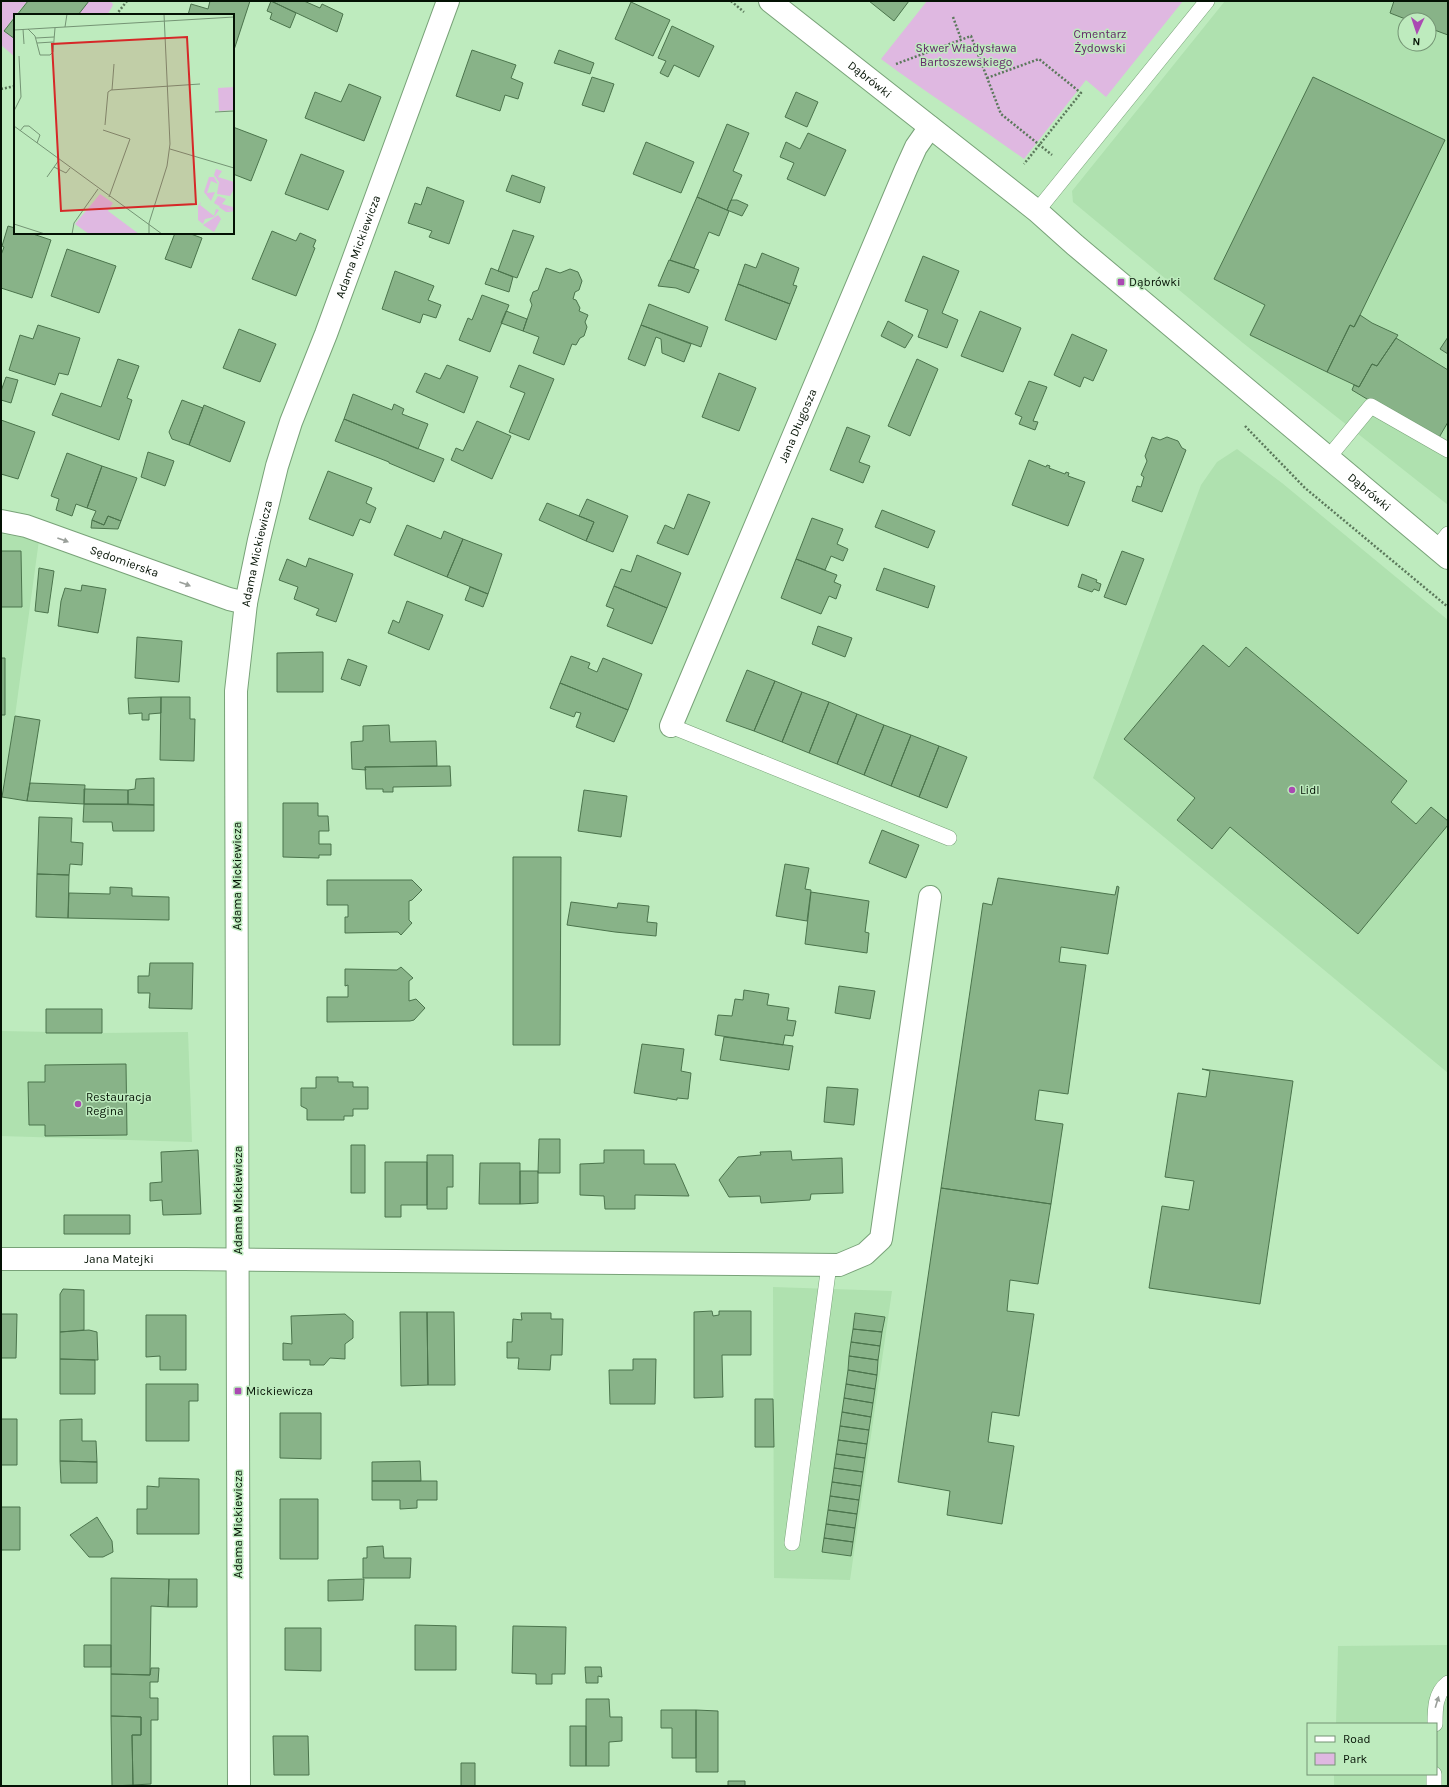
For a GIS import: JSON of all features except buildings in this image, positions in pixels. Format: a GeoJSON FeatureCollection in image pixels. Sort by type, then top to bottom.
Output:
{"type":"FeatureCollection","features":[{"type":"Feature","properties":{"kind":"street","name":"Adama Mickiewicza"},"geometry":{"type":"LineString","coordinates":[[239,1786],[236,691],[246,603],[259,540],[291,422],[326,334],[448,1]]}},
{"type":"Feature","properties":{"kind":"street","name":"Dąbrówki"},"geometry":{"type":"LineString","coordinates":[[770,1],[1037,211],[1074,245],[1328,458],[1444,547]]}},
{"type":"Feature","properties":{"kind":"street","name":"Jana Długosza"},"geometry":{"type":"LineString","coordinates":[[671,726],[906,169],[916,147],[930,128]]}},
{"type":"Feature","properties":{"kind":"street","name":"Sędomierska"},"geometry":{"type":"LineString","coordinates":[[1,521],[26,526],[229,599],[246,603]]}},
{"type":"Feature","properties":{"kind":"street","name":"Jana Matejki"},"geometry":{"type":"LineString","coordinates":[[1,1259],[839,1265],[865,1254],[881,1239],[930,897]]}},
{"type":"Feature","properties":{"kind":"lane"},"geometry":{"type":"LineString","coordinates":[[1037,211],[1207,1]]}},
{"type":"Feature","properties":{"kind":"lane"},"geometry":{"type":"LineString","coordinates":[[1328,458],[1371,406],[1448,450]]}},
{"type":"Feature","properties":{"kind":"lane"},"geometry":{"type":"LineString","coordinates":[[671,726],[949,838]]}},
{"type":"Feature","properties":{"kind":"lane"},"geometry":{"type":"LineString","coordinates":[[792,1543],[829,1265]]}},
{"type":"Feature","properties":{"kind":"lane"},"geometry":{"type":"LineString","coordinates":[[1435,1723],[1436,1700],[1445,1685],[1448,1683]]}},
{"type":"Feature","properties":{"kind":"lane"},"geometry":{"type":"LineString","coordinates":[[1434,1775],[1434,1786]]}},
{"type":"Feature","properties":{"kind":"path"},"geometry":{"type":"LineString","coordinates":[[117,14],[127,1]]}},
{"type":"Feature","properties":{"kind":"path"},"geometry":{"type":"LineString","coordinates":[[731,1],[749,16]]}},
{"type":"Feature","properties":{"kind":"path"},"geometry":{"type":"LineString","coordinates":[[953,17],[961,39]]}},
{"type":"Feature","properties":{"kind":"path"},"geometry":{"type":"LineString","coordinates":[[891,66],[971,36],[1001,114],[1039,146],[1054,156]]}},
{"type":"Feature","properties":{"kind":"path"},"geometry":{"type":"LineString","coordinates":[[987,78],[1039,59],[1081,92],[1024,164]]}},
{"type":"Feature","properties":{"kind":"path"},"geometry":{"type":"LineString","coordinates":[[1,89],[14,86]]}},
{"type":"Feature","properties":{"kind":"path"},"geometry":{"type":"LineString","coordinates":[[1242,423],[1305,488],[1448,607]]}},
{"type":"Feature","properties":{"kind":"shaded area"},"geometry":{"type":"Polygon","coordinates":[[[1225,1],[1394,1],[1390,13],[1397,16],[1397,52],[1437,52],[1437,31],[1448,35],[1448,505],[1243,343],[1073,202],[1072,191],[1225,1]]]}},
{"type":"Feature","properties":{"kind":"shaded area"},"geometry":{"type":"Polygon","coordinates":[[[1237,449],[1282,483],[1448,620],[1448,1073],[1093,778],[1201,485],[1217,462],[1237,449]]]}},
{"type":"Feature","properties":{"kind":"shaded area"},"geometry":{"type":"Polygon","coordinates":[[[1,534],[39,540],[15,716],[1,799],[1,534]]]}},
{"type":"Feature","properties":{"kind":"shaded area"},"geometry":{"type":"Polygon","coordinates":[[[1,1031],[102,1033],[188,1032],[192,1142],[1,1136],[1,1031]]]}},
{"type":"Feature","properties":{"kind":"shaded area"},"geometry":{"type":"Polygon","coordinates":[[[773,1287],[892,1291],[850,1580],[774,1578],[773,1287]]]}},
{"type":"Feature","properties":{"kind":"shaded area"},"geometry":{"type":"Polygon","coordinates":[[[1448,1645],[1448,1786],[1334,1786],[1334,1775],[1437,1775],[1437,1723],[1336,1723],[1338,1646],[1448,1645]]]}},
{"type":"Feature","properties":{"kind":"green space"},"geometry":{"type":"Polygon","coordinates":[[[1,1],[28,1],[16,14],[14,14],[14,16],[4,31],[14,38],[14,56],[1,45],[1,1]]]}},
{"type":"Feature","properties":{"kind":"green space"},"geometry":{"type":"Polygon","coordinates":[[[89,1],[110,1],[113,4],[108,14],[79,14],[89,1]]]}},
{"type":"Feature","properties":{"kind":"green space","name":"Skwer Władysława Bartoszewskiego"},"geometry":{"type":"Polygon","coordinates":[[[927,1],[1183,1],[1106,97],[1086,80],[1024,159],[881,59],[927,1]]]}},
{"type":"Feature","properties":{"kind":"place","name":"Dąbrówki"},"geometry":{"type":"Point","coordinates":[1121,282]}},
{"type":"Feature","properties":{"kind":"place","name":"Lidl"},"geometry":{"type":"Point","coordinates":[1292,790]}},
{"type":"Feature","properties":{"kind":"place","name":"Restauracja Regina"},"geometry":{"type":"Point","coordinates":[78,1104]}},
{"type":"Feature","properties":{"kind":"place","name":"Mickiewicza"},"geometry":{"type":"Point","coordinates":[238,1391]}},
{"type":"Feature","properties":{"kind":"park label","name":"Cmentarz Żydowski"},"geometry":{"type":"Point","coordinates":[1100,41]}}]}
